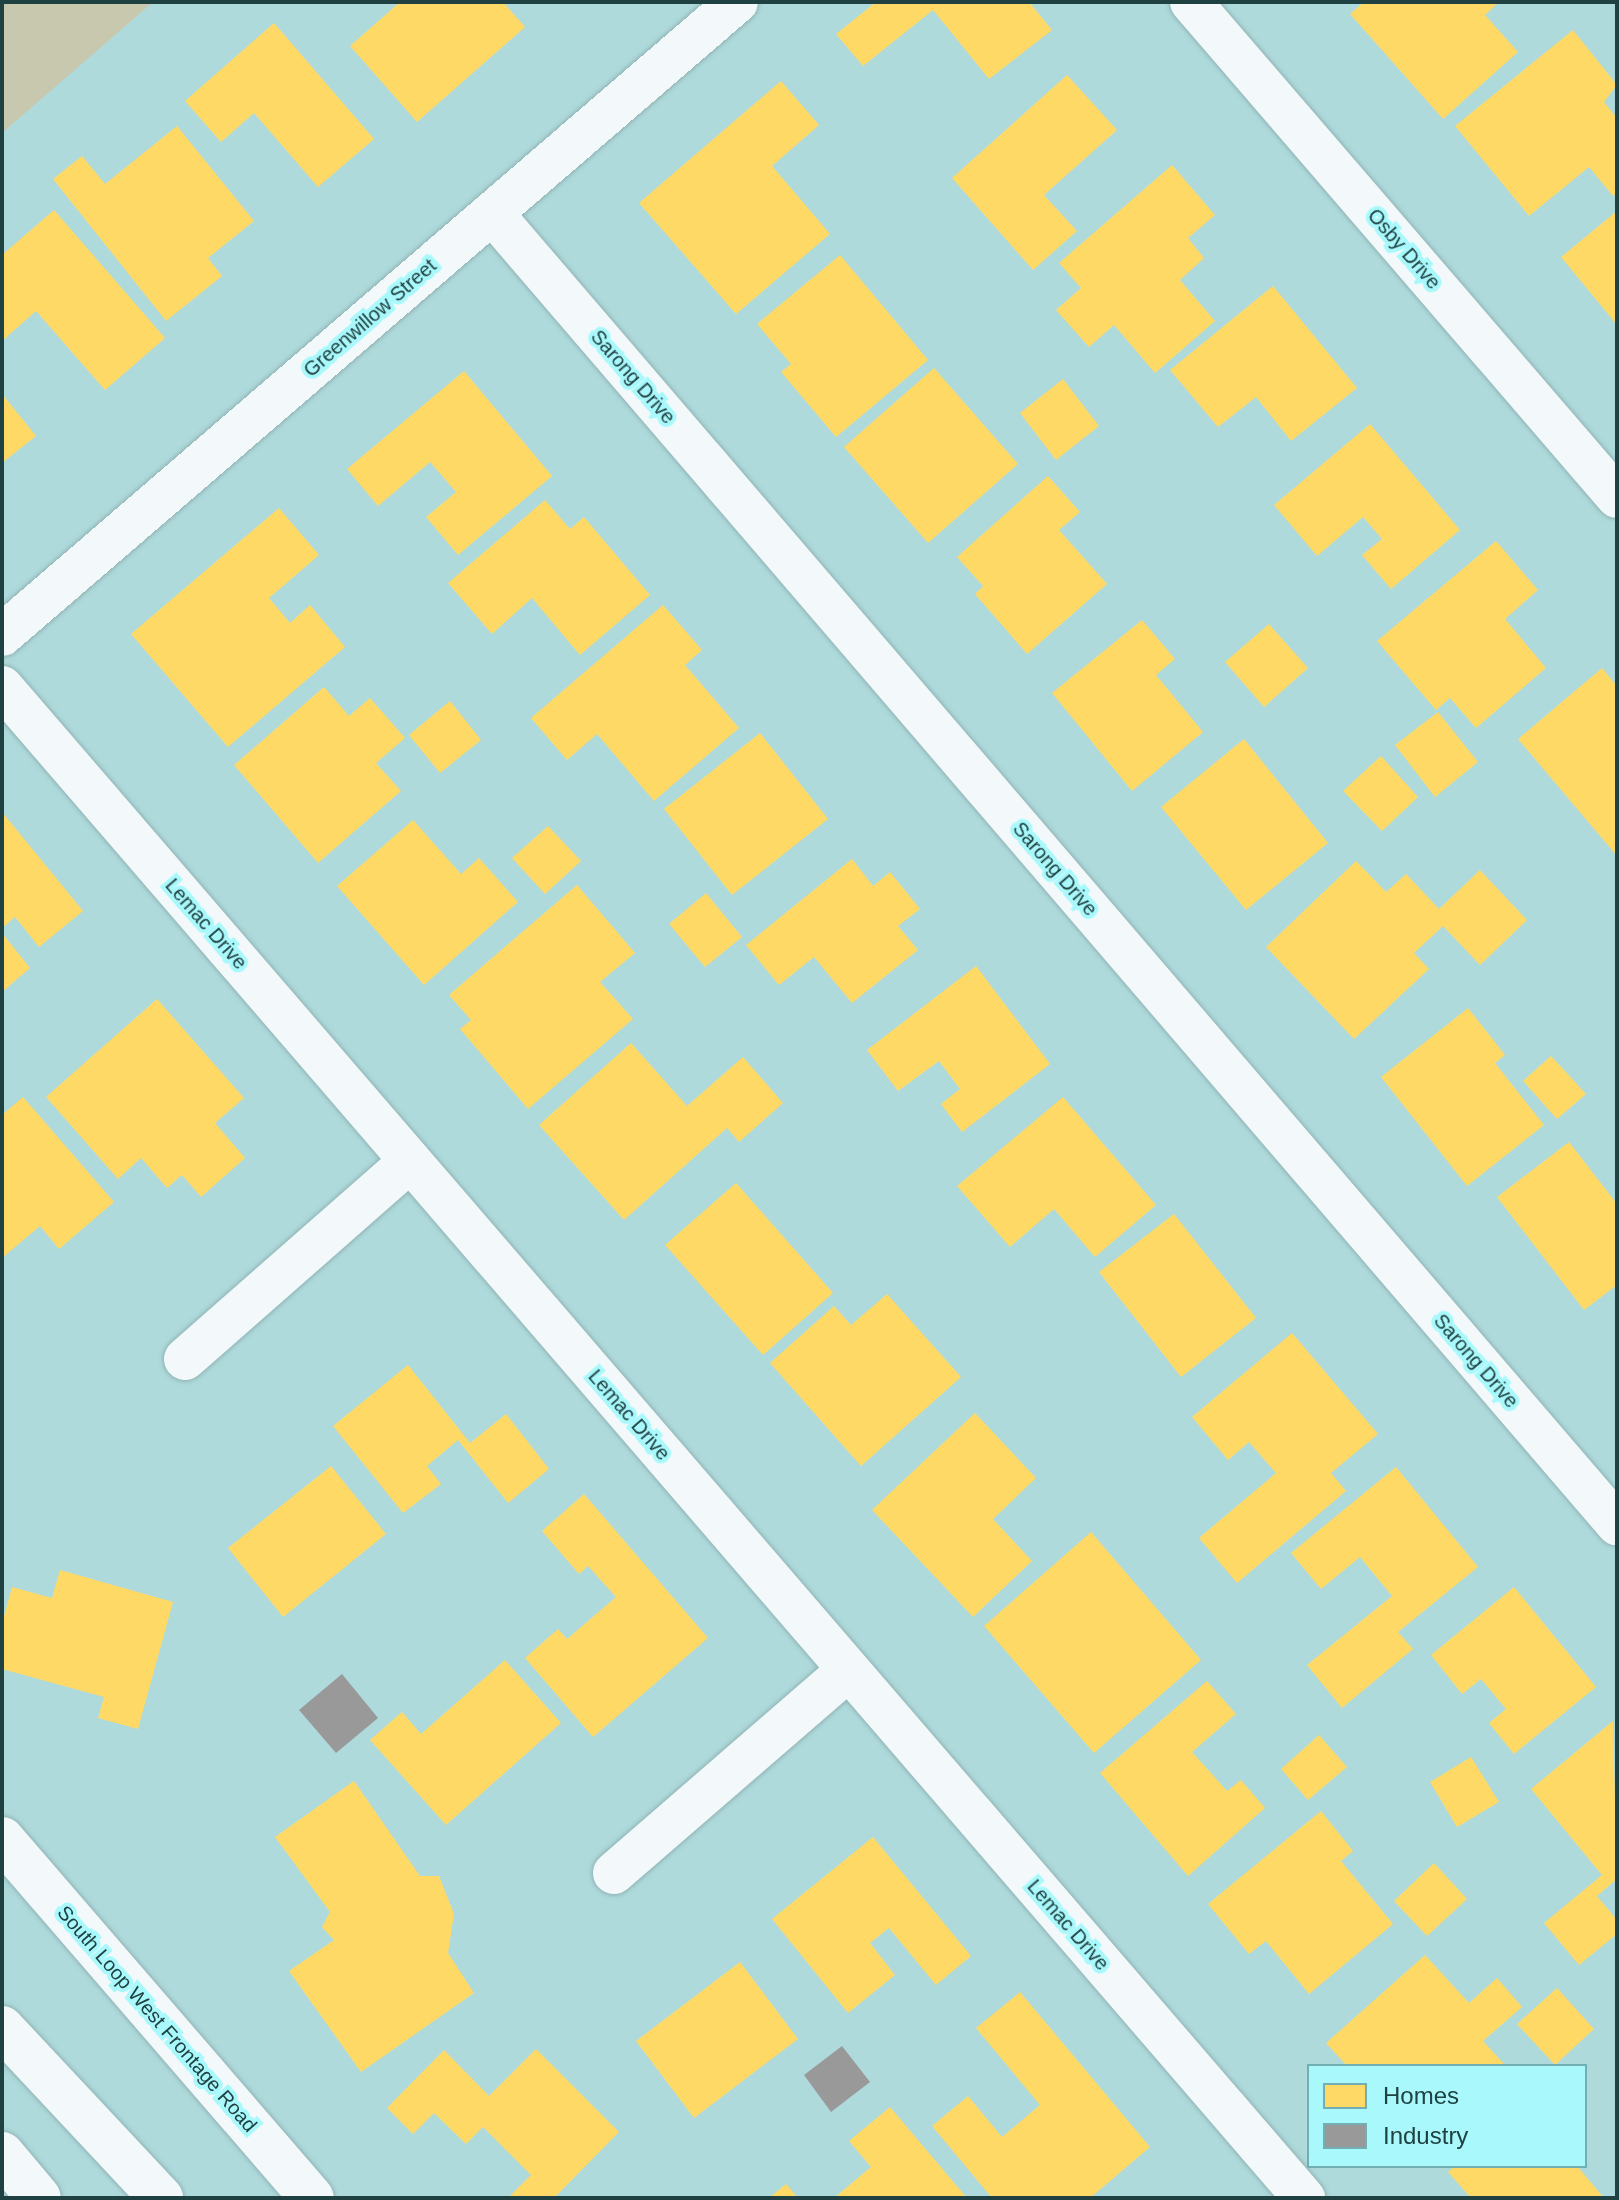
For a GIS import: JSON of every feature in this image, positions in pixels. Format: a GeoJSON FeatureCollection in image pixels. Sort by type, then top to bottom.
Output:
{"type":"FeatureCollection","features":[{"type":"Feature","properties":{"kind":"main road","name":"South Loop West Frontage Road"},"geometry":{"type":"LineString","coordinates":[[2,1839],[312,2198]]}},
{"type":"Feature","properties":{"kind":"main road"},"geometry":{"type":"LineString","coordinates":[[2,2028],[161,2198]]}},
{"type":"Feature","properties":{"kind":"main road"},"geometry":{"type":"LineString","coordinates":[[2,2154],[39,2198]]}},
{"type":"Feature","properties":{"kind":"street","name":"Greenwillow Street"},"geometry":{"type":"LineString","coordinates":[[2,635],[737,2]]}},
{"type":"Feature","properties":{"kind":"street","name":"Osby Drive"},"geometry":{"type":"LineString","coordinates":[[1191,2],[1617,497]]}},
{"type":"Feature","properties":{"kind":"street","name":"Sarong Drive"},"geometry":{"type":"LineString","coordinates":[[492,213],[1617,1524]]}},
{"type":"Feature","properties":{"kind":"street","name":"Lemac Drive"},"geometry":{"type":"LineString","coordinates":[[2,687],[848,1670],[1286,2192]]}},
{"type":"Feature","properties":{"kind":"street"},"geometry":{"type":"LineString","coordinates":[[185,1359],[410,1161]]}},
{"type":"Feature","properties":{"kind":"street"},"geometry":{"type":"LineString","coordinates":[[614,1873],[848,1670]]}},
{"type":"Feature","properties":{"kind":"green space"},"geometry":{"type":"Polygon","coordinates":[[[2,2],[153,2],[2,133],[2,2]]]}},
{"type":"Feature","properties":{"kind":"building: Homes"},"geometry":{"type":"Polygon","coordinates":[[[400,2],[503,2],[525,27],[417,122],[350,46],[400,2]]]}},
{"type":"Feature","properties":{"kind":"building: Homes"},"geometry":{"type":"Polygon","coordinates":[[[876,2],[1029,2],[1052,30],[989,79],[933,10],[863,66],[836,34],[876,2]]]}},
{"type":"Feature","properties":{"kind":"building: Homes"},"geometry":{"type":"Polygon","coordinates":[[[1364,2],[1499,2],[1485,15],[1518,52],[1443,119],[1350,14],[1364,2]]]}},
{"type":"Feature","properties":{"kind":"building: Homes"},"geometry":{"type":"Polygon","coordinates":[[[274,23],[374,139],[318,187],[254,113],[221,142],[185,101],[274,23]]]}},
{"type":"Feature","properties":{"kind":"building: Homes"},"geometry":{"type":"Polygon","coordinates":[[[1573,30],[1617,85],[1604,102],[1617,118],[1617,193],[1613,196],[1589,167],[1529,216],[1455,126],[1573,30]]]}},
{"type":"Feature","properties":{"kind":"building: Homes"},"geometry":{"type":"Polygon","coordinates":[[[1067,75],[1117,130],[1044,195],[1077,231],[1033,270],[952,178],[1067,75]]]}},
{"type":"Feature","properties":{"kind":"building: Homes"},"geometry":{"type":"Polygon","coordinates":[[[781,81],[819,125],[772,166],[830,234],[736,314],[639,203],[781,81]]]}},
{"type":"Feature","properties":{"kind":"building: Homes"},"geometry":{"type":"Polygon","coordinates":[[[177,126],[254,221],[208,258],[222,276],[166,321],[53,179],[82,156],[105,184],[177,126]]]}},
{"type":"Feature","properties":{"kind":"building: Homes"},"geometry":{"type":"Polygon","coordinates":[[[1172,165],[1215,215],[1188,238],[1204,258],[1180,280],[1215,321],[1155,373],[1114,325],[1089,347],[1056,310],[1081,288],[1059,263],[1172,165]]]}},
{"type":"Feature","properties":{"kind":"building: Homes"},"geometry":{"type":"Polygon","coordinates":[[[54,210],[165,338],[105,390],[36,311],[2,341],[2,255],[54,210]]]}},
{"type":"Feature","properties":{"kind":"building: Homes"},"geometry":{"type":"Polygon","coordinates":[[[1617,211],[1617,325],[1561,257],[1617,211]]]}},
{"type":"Feature","properties":{"kind":"building: Homes"},"geometry":{"type":"Polygon","coordinates":[[[840,255],[928,360],[836,437],[781,372],[791,364],[757,324],[840,255]]]}},
{"type":"Feature","properties":{"kind":"building: Homes"},"geometry":{"type":"Polygon","coordinates":[[[1273,286],[1357,388],[1291,441],[1256,397],[1218,427],[1170,370],[1273,286]]]}},
{"type":"Feature","properties":{"kind":"building: Homes"},"geometry":{"type":"Polygon","coordinates":[[[934,368],[1018,464],[928,543],[844,447],[934,368]]]}},
{"type":"Feature","properties":{"kind":"building: Homes"},"geometry":{"type":"Polygon","coordinates":[[[464,371],[552,476],[458,555],[426,517],[456,492],[430,462],[378,506],[347,469],[464,371]]]}},
{"type":"Feature","properties":{"kind":"building: Homes"},"geometry":{"type":"Polygon","coordinates":[[[1063,379],[1099,426],[1056,460],[1020,413],[1063,379]]]}},
{"type":"Feature","properties":{"kind":"building: Homes"},"geometry":{"type":"Polygon","coordinates":[[[2,394],[36,436],[2,463],[2,394]]]}},
{"type":"Feature","properties":{"kind":"building: Homes"},"geometry":{"type":"Polygon","coordinates":[[[1370,424],[1460,530],[1391,589],[1362,555],[1382,539],[1363,517],[1317,556],[1274,505],[1370,424]]]}},
{"type":"Feature","properties":{"kind":"building: Homes"},"geometry":{"type":"Polygon","coordinates":[[[1048,476],[1080,512],[1059,530],[1107,584],[1027,654],[975,594],[983,586],[957,557],[1048,476]]]}},
{"type":"Feature","properties":{"kind":"building: Homes"},"geometry":{"type":"Polygon","coordinates":[[[545,500],[570,529],[584,517],[650,595],[580,655],[532,598],[492,634],[448,583],[545,500]]]}},
{"type":"Feature","properties":{"kind":"building: Homes"},"geometry":{"type":"Polygon","coordinates":[[[279,508],[319,555],[269,598],[290,623],[310,605],[345,647],[228,747],[131,634],[279,508]]]}},
{"type":"Feature","properties":{"kind":"building: Homes"},"geometry":{"type":"Polygon","coordinates":[[[1496,541],[1538,590],[1505,619],[1546,668],[1476,728],[1450,698],[1436,710],[1377,641],[1496,541]]]}},
{"type":"Feature","properties":{"kind":"building: Homes"},"geometry":{"type":"Polygon","coordinates":[[[663,605],[702,650],[685,665],[739,728],[654,801],[597,734],[567,760],[531,718],[663,605]]]}},
{"type":"Feature","properties":{"kind":"building: Homes"},"geometry":{"type":"Polygon","coordinates":[[[1142,620],[1175,659],[1156,675],[1203,732],[1132,791],[1052,693],[1142,620]]]}},
{"type":"Feature","properties":{"kind":"building: Homes"},"geometry":{"type":"Polygon","coordinates":[[[1269,624],[1308,668],[1264,707],[1225,662],[1269,624]]]}},
{"type":"Feature","properties":{"kind":"building: Homes"},"geometry":{"type":"Polygon","coordinates":[[[1602,668],[1617,686],[1617,856],[1518,739],[1602,668]]]}},
{"type":"Feature","properties":{"kind":"building: Homes"},"geometry":{"type":"Polygon","coordinates":[[[324,687],[349,716],[370,698],[405,738],[376,763],[401,791],[318,863],[234,765],[324,687]]]}},
{"type":"Feature","properties":{"kind":"building: Homes"},"geometry":{"type":"Polygon","coordinates":[[[450,701],[481,740],[440,773],[409,735],[450,701]]]}},
{"type":"Feature","properties":{"kind":"building: Homes"},"geometry":{"type":"Polygon","coordinates":[[[1438,712],[1478,762],[1435,797],[1395,745],[1438,712]]]}},
{"type":"Feature","properties":{"kind":"building: Homes"},"geometry":{"type":"Polygon","coordinates":[[[760,733],[828,819],[732,895],[664,809],[760,733]]]}},
{"type":"Feature","properties":{"kind":"building: Homes"},"geometry":{"type":"Polygon","coordinates":[[[1244,739],[1328,843],[1246,910],[1161,807],[1244,739]]]}},
{"type":"Feature","properties":{"kind":"building: Homes"},"geometry":{"type":"Polygon","coordinates":[[[1381,756],[1418,797],[1382,831],[1343,791],[1381,756]]]}},
{"type":"Feature","properties":{"kind":"building: Homes"},"geometry":{"type":"Polygon","coordinates":[[[2,812],[83,911],[39,947],[15,917],[2,928],[2,812]]]}},
{"type":"Feature","properties":{"kind":"building: Homes"},"geometry":{"type":"Polygon","coordinates":[[[413,820],[461,874],[479,858],[518,902],[424,985],[337,886],[413,820]]]}},
{"type":"Feature","properties":{"kind":"building: Homes"},"geometry":{"type":"Polygon","coordinates":[[[548,826],[581,861],[545,894],[512,858],[548,826]]]}},
{"type":"Feature","properties":{"kind":"building: Homes"},"geometry":{"type":"Polygon","coordinates":[[[852,859],[873,886],[890,872],[920,909],[898,926],[918,950],[852,1003],[814,957],[779,985],[746,945],[852,859]]]}},
{"type":"Feature","properties":{"kind":"building: Homes"},"geometry":{"type":"Polygon","coordinates":[[[1356,861],[1386,892],[1406,874],[1439,909],[1480,870],[1527,920],[1480,965],[1443,926],[1414,953],[1429,969],[1354,1039],[1266,947],[1356,861]]]}},
{"type":"Feature","properties":{"kind":"building: Homes"},"geometry":{"type":"Polygon","coordinates":[[[577,885],[635,953],[600,982],[633,1019],[528,1109],[460,1029],[471,1020],[449,995],[577,885]]]}},
{"type":"Feature","properties":{"kind":"building: Homes"},"geometry":{"type":"Polygon","coordinates":[[[706,893],[742,937],[705,967],[669,924],[706,893]]]}},
{"type":"Feature","properties":{"kind":"building: Homes"},"geometry":{"type":"Polygon","coordinates":[[[2,933],[30,968],[2,992],[2,933]]]}},
{"type":"Feature","properties":{"kind":"building: Homes"},"geometry":{"type":"Polygon","coordinates":[[[976,966],[1050,1064],[962,1132],[941,1104],[960,1089],[939,1061],[898,1091],[867,1050],[976,966]]]}},
{"type":"Feature","properties":{"kind":"building: Homes"},"geometry":{"type":"Polygon","coordinates":[[[157,999],[244,1098],[215,1123],[245,1158],[201,1197],[182,1175],[167,1188],[141,1158],[118,1179],[46,1097],[157,999]]]}},
{"type":"Feature","properties":{"kind":"building: Homes"},"geometry":{"type":"Polygon","coordinates":[[[1468,1008],[1505,1055],[1495,1063],[1544,1125],[1467,1186],[1381,1077],[1468,1008]]]}},
{"type":"Feature","properties":{"kind":"building: Homes"},"geometry":{"type":"Polygon","coordinates":[[[631,1043],[687,1106],[743,1057],[783,1103],[739,1142],[727,1128],[624,1220],[539,1125],[631,1043]]]}},
{"type":"Feature","properties":{"kind":"building: Homes"},"geometry":{"type":"Polygon","coordinates":[[[1551,1056],[1586,1094],[1557,1119],[1523,1081],[1551,1056]]]}},
{"type":"Feature","properties":{"kind":"building: Homes"},"geometry":{"type":"Polygon","coordinates":[[[23,1097],[114,1202],[59,1249],[40,1226],[2,1258],[2,1115],[23,1097]]]}},
{"type":"Feature","properties":{"kind":"building: Homes"},"geometry":{"type":"Polygon","coordinates":[[[1063,1097],[1156,1205],[1095,1257],[1054,1209],[1010,1247],[957,1186],[1063,1097]]]}},
{"type":"Feature","properties":{"kind":"building: Homes"},"geometry":{"type":"Polygon","coordinates":[[[1569,1142],[1617,1204],[1617,1285],[1584,1310],[1497,1197],[1569,1142]]]}},
{"type":"Feature","properties":{"kind":"building: Homes"},"geometry":{"type":"Polygon","coordinates":[[[736,1183],[833,1293],[763,1355],[665,1245],[736,1183]]]}},
{"type":"Feature","properties":{"kind":"building: Homes"},"geometry":{"type":"Polygon","coordinates":[[[1174,1214],[1256,1318],[1181,1377],[1099,1272],[1174,1214]]]}},
{"type":"Feature","properties":{"kind":"building: Homes"},"geometry":{"type":"Polygon","coordinates":[[[887,1294],[961,1377],[861,1466],[770,1363],[834,1306],[851,1325],[887,1294]]]}},
{"type":"Feature","properties":{"kind":"building: Homes"},"geometry":{"type":"Polygon","coordinates":[[[1292,1333],[1378,1434],[1331,1473],[1346,1491],[1237,1583],[1199,1538],[1276,1473],[1249,1442],[1228,1460],[1192,1417],[1292,1333]]]}},
{"type":"Feature","properties":{"kind":"building: Homes"},"geometry":{"type":"Polygon","coordinates":[[[408,1365],[470,1443],[506,1414],[549,1469],[508,1503],[458,1440],[427,1466],[441,1484],[403,1513],[333,1426],[408,1365]]]}},
{"type":"Feature","properties":{"kind":"building: Homes"},"geometry":{"type":"Polygon","coordinates":[[[975,1413],[1036,1478],[993,1519],[1032,1561],[973,1617],[872,1510],[975,1413]]]}},
{"type":"Feature","properties":{"kind":"building: Homes"},"geometry":{"type":"Polygon","coordinates":[[[331,1466],[386,1534],[283,1617],[228,1548],[331,1466]]]}},
{"type":"Feature","properties":{"kind":"building: Homes"},"geometry":{"type":"Polygon","coordinates":[[[1396,1467],[1478,1567],[1398,1632],[1413,1649],[1342,1708],[1307,1665],[1392,1596],[1360,1557],[1321,1589],[1291,1553],[1396,1467]]]}},
{"type":"Feature","properties":{"kind":"building: Homes"},"geometry":{"type":"Polygon","coordinates":[[[584,1494],[708,1638],[593,1737],[525,1658],[558,1629],[567,1639],[616,1597],[588,1566],[579,1574],[542,1531],[584,1494]]]}},
{"type":"Feature","properties":{"kind":"building: Homes"},"geometry":{"type":"Polygon","coordinates":[[[1091,1532],[1201,1660],[1094,1753],[984,1626],[1091,1532]]]}},
{"type":"Feature","properties":{"kind":"building: Homes"},"geometry":{"type":"Polygon","coordinates":[[[60,1570],[173,1602],[138,1729],[98,1718],[104,1697],[2,1669],[2,1623],[12,1587],[52,1598],[60,1570]]]}},
{"type":"Feature","properties":{"kind":"building: Homes"},"geometry":{"type":"Polygon","coordinates":[[[1514,1587],[1596,1687],[1514,1754],[1489,1723],[1506,1709],[1481,1679],[1462,1694],[1431,1655],[1514,1587]]]}},
{"type":"Feature","properties":{"kind":"building: Homes"},"geometry":{"type":"Polygon","coordinates":[[[505,1660],[561,1723],[446,1825],[370,1740],[402,1712],[421,1734],[505,1660]]]}},
{"type":"Feature","properties":{"kind":"building: Homes"},"geometry":{"type":"Polygon","coordinates":[[[1207,1681],[1236,1714],[1192,1752],[1227,1791],[1241,1780],[1265,1808],[1188,1876],[1100,1773],[1207,1681]]]}},
{"type":"Feature","properties":{"kind":"building: Homes"},"geometry":{"type":"Polygon","coordinates":[[[1613,1721],[1617,1879],[1597,1896],[1617,1920],[1617,1934],[1579,1965],[1544,1923],[1602,1875],[1531,1789],[1613,1721]]]}},
{"type":"Feature","properties":{"kind":"building: Homes"},"geometry":{"type":"Polygon","coordinates":[[[1319,1735],[1347,1767],[1308,1800],[1281,1769],[1319,1735]]]}},
{"type":"Feature","properties":{"kind":"building: Homes"},"geometry":{"type":"Polygon","coordinates":[[[1471,1757],[1499,1802],[1457,1827],[1430,1782],[1471,1757]]]}},
{"type":"Feature","properties":{"kind":"building: Homes"},"geometry":{"type":"Polygon","coordinates":[[[354,1781],[420,1876],[439,1876],[454,1914],[448,1953],[474,1993],[361,2072],[289,1971],[334,1940],[322,1927],[330,1912],[275,1837],[354,1781]]]}},
{"type":"Feature","properties":{"kind":"building: Homes"},"geometry":{"type":"Polygon","coordinates":[[[1321,1811],[1353,1851],[1341,1861],[1393,1924],[1309,1994],[1266,1941],[1249,1954],[1208,1904],[1321,1811]]]}},
{"type":"Feature","properties":{"kind":"building: Homes"},"geometry":{"type":"Polygon","coordinates":[[[873,1837],[971,1956],[936,1985],[889,1928],[870,1943],[895,1975],[848,2013],[772,1919],[873,1837]]]}},
{"type":"Feature","properties":{"kind":"building: Homes"},"geometry":{"type":"Polygon","coordinates":[[[1434,1863],[1467,1899],[1427,1936],[1394,1901],[1434,1863]]]}},
{"type":"Feature","properties":{"kind":"building: Homes"},"geometry":{"type":"Polygon","coordinates":[[[1425,1955],[1469,2003],[1497,1978],[1522,2007],[1483,2041],[1504,2064],[1345,2064],[1326,2043],[1425,1955]]]}},
{"type":"Feature","properties":{"kind":"building: Homes"},"geometry":{"type":"Polygon","coordinates":[[[740,1962],[798,2039],[694,2118],[636,2041],[740,1962]]]}},
{"type":"Feature","properties":{"kind":"building: Homes"},"geometry":{"type":"Polygon","coordinates":[[[1557,1988],[1594,2029],[1554,2064],[1517,2024],[1557,1988]]]}},
{"type":"Feature","properties":{"kind":"building: Homes"},"geometry":{"type":"Polygon","coordinates":[[[1020,1992],[1150,2147],[1090,2198],[992,2198],[932,2126],[968,2096],[1002,2137],[1040,2105],[976,2028],[1020,1992]]]}},
{"type":"Feature","properties":{"kind":"building: Homes"},"geometry":{"type":"Polygon","coordinates":[[[536,2049],[619,2132],[554,2198],[508,2198],[531,2175],[483,2127],[466,2144],[434,2113],[413,2134],[387,2108],[444,2050],[489,2096],[536,2049]]]}},
{"type":"Feature","properties":{"kind":"building: Homes"},"geometry":{"type":"Polygon","coordinates":[[[890,2107],[967,2198],[834,2198],[871,2167],[849,2141],[890,2107]]]}},
{"type":"Feature","properties":{"kind":"building: Homes"},"geometry":{"type":"Polygon","coordinates":[[[1453,2168],[1579,2168],[1604,2198],[1471,2198],[1448,2172],[1453,2168]]]}},
{"type":"Feature","properties":{"kind":"building: Homes"},"geometry":{"type":"Polygon","coordinates":[[[786,2184],[798,2198],[769,2198],[786,2184]]]}},
{"type":"Feature","properties":{"kind":"building: Industry"},"geometry":{"type":"Polygon","coordinates":[[[342,1674],[378,1718],[336,1753],[299,1710],[342,1674]]]}},
{"type":"Feature","properties":{"kind":"building: Industry"},"geometry":{"type":"Polygon","coordinates":[[[842,2046],[870,2082],[831,2112],[804,2075],[842,2046]]]}}]}
